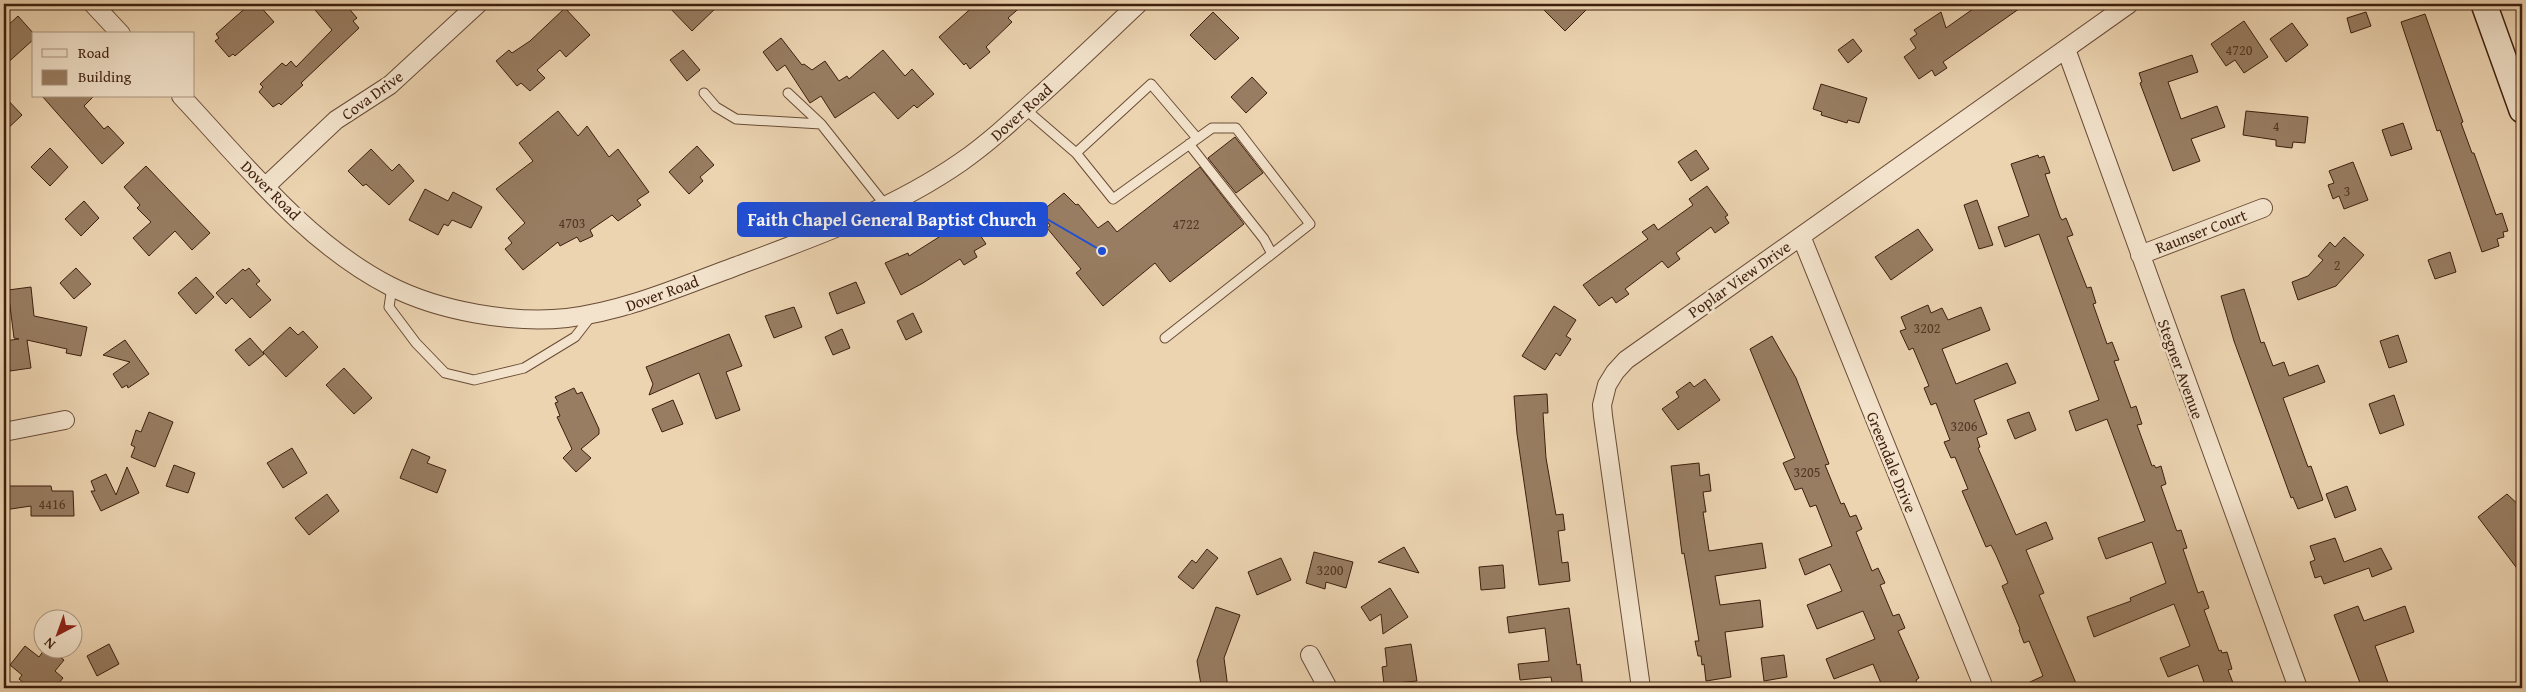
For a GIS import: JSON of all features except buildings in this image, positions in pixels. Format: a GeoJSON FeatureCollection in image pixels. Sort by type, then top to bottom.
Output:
{"type":"FeatureCollection","features":[{"type":"Feature","properties":{"kind":"main road"},"geometry":{"type":"LineString","coordinates":[[2484,4],[2522,110]]}},
{"type":"Feature","properties":{"kind":"street"},"geometry":{"type":"LineString","coordinates":[[93,4],[119,32]]}},
{"type":"Feature","properties":{"kind":"street","name":"Cova Drive"},"geometry":{"type":"LineString","coordinates":[[266,186],[336,120],[390,85],[478,4]]}},
{"type":"Feature","properties":{"kind":"street","name":"Dover Road"},"geometry":{"type":"LineString","coordinates":[[183,98],[266,186],[337,253],[358,268],[392,287],[448,307],[504,317],[564,318],[612,310],[653,297],[795,244],[886,206],[961,162],[1026,109],[1138,4]]}},
{"type":"Feature","properties":{"kind":"street","name":"Poplar View Drive"},"geometry":{"type":"LineString","coordinates":[[1641,688],[1602,405],[1607,385],[1615,372],[1626,360],[2129,4]]}},
{"type":"Feature","properties":{"kind":"street","name":"Stegner Avenue"},"geometry":{"type":"LineString","coordinates":[[2066,49],[2298,688]]}},
{"type":"Feature","properties":{"kind":"street","name":"Raunser Court"},"geometry":{"type":"LineString","coordinates":[[2140,255],[2262,208]]}},
{"type":"Feature","properties":{"kind":"street","name":"Greendale Drive"},"geometry":{"type":"LineString","coordinates":[[1800,236],[1984,688]]}},
{"type":"Feature","properties":{"kind":"street"},"geometry":{"type":"LineString","coordinates":[[4,432],[65,420]]}},
{"type":"Feature","properties":{"kind":"street"},"geometry":{"type":"LineString","coordinates":[[1310,655],[1328,688]]}},
{"type":"Feature","properties":{"kind":"lane"},"geometry":{"type":"LineString","coordinates":[[1076,153],[1151,84],[1197,138]]}},
{"type":"Feature","properties":{"kind":"lane"},"geometry":{"type":"LineString","coordinates":[[704,93],[716,107],[736,119],[821,124]]}},
{"type":"Feature","properties":{"kind":"lane"},"geometry":{"type":"LineString","coordinates":[[788,93],[821,124],[886,206]]}},
{"type":"Feature","properties":{"kind":"lane"},"geometry":{"type":"LineString","coordinates":[[1026,109],[1076,153],[1113,199],[1212,128],[1236,128],[1310,224],[1165,338]]}},
{"type":"Feature","properties":{"kind":"lane"},"geometry":{"type":"LineString","coordinates":[[1189,144],[1264,238],[1272,254]]}},
{"type":"Feature","properties":{"kind":"lane"},"geometry":{"type":"LineString","coordinates":[[392,287],[389,307],[416,343],[446,373],[474,380],[524,368],[574,338],[594,313]]}},
{"type":"Feature","properties":{"kind":"place","name":"Faith Chapel General Baptist Church"},"geometry":{"type":"Point","coordinates":[1102,251]}}]}
